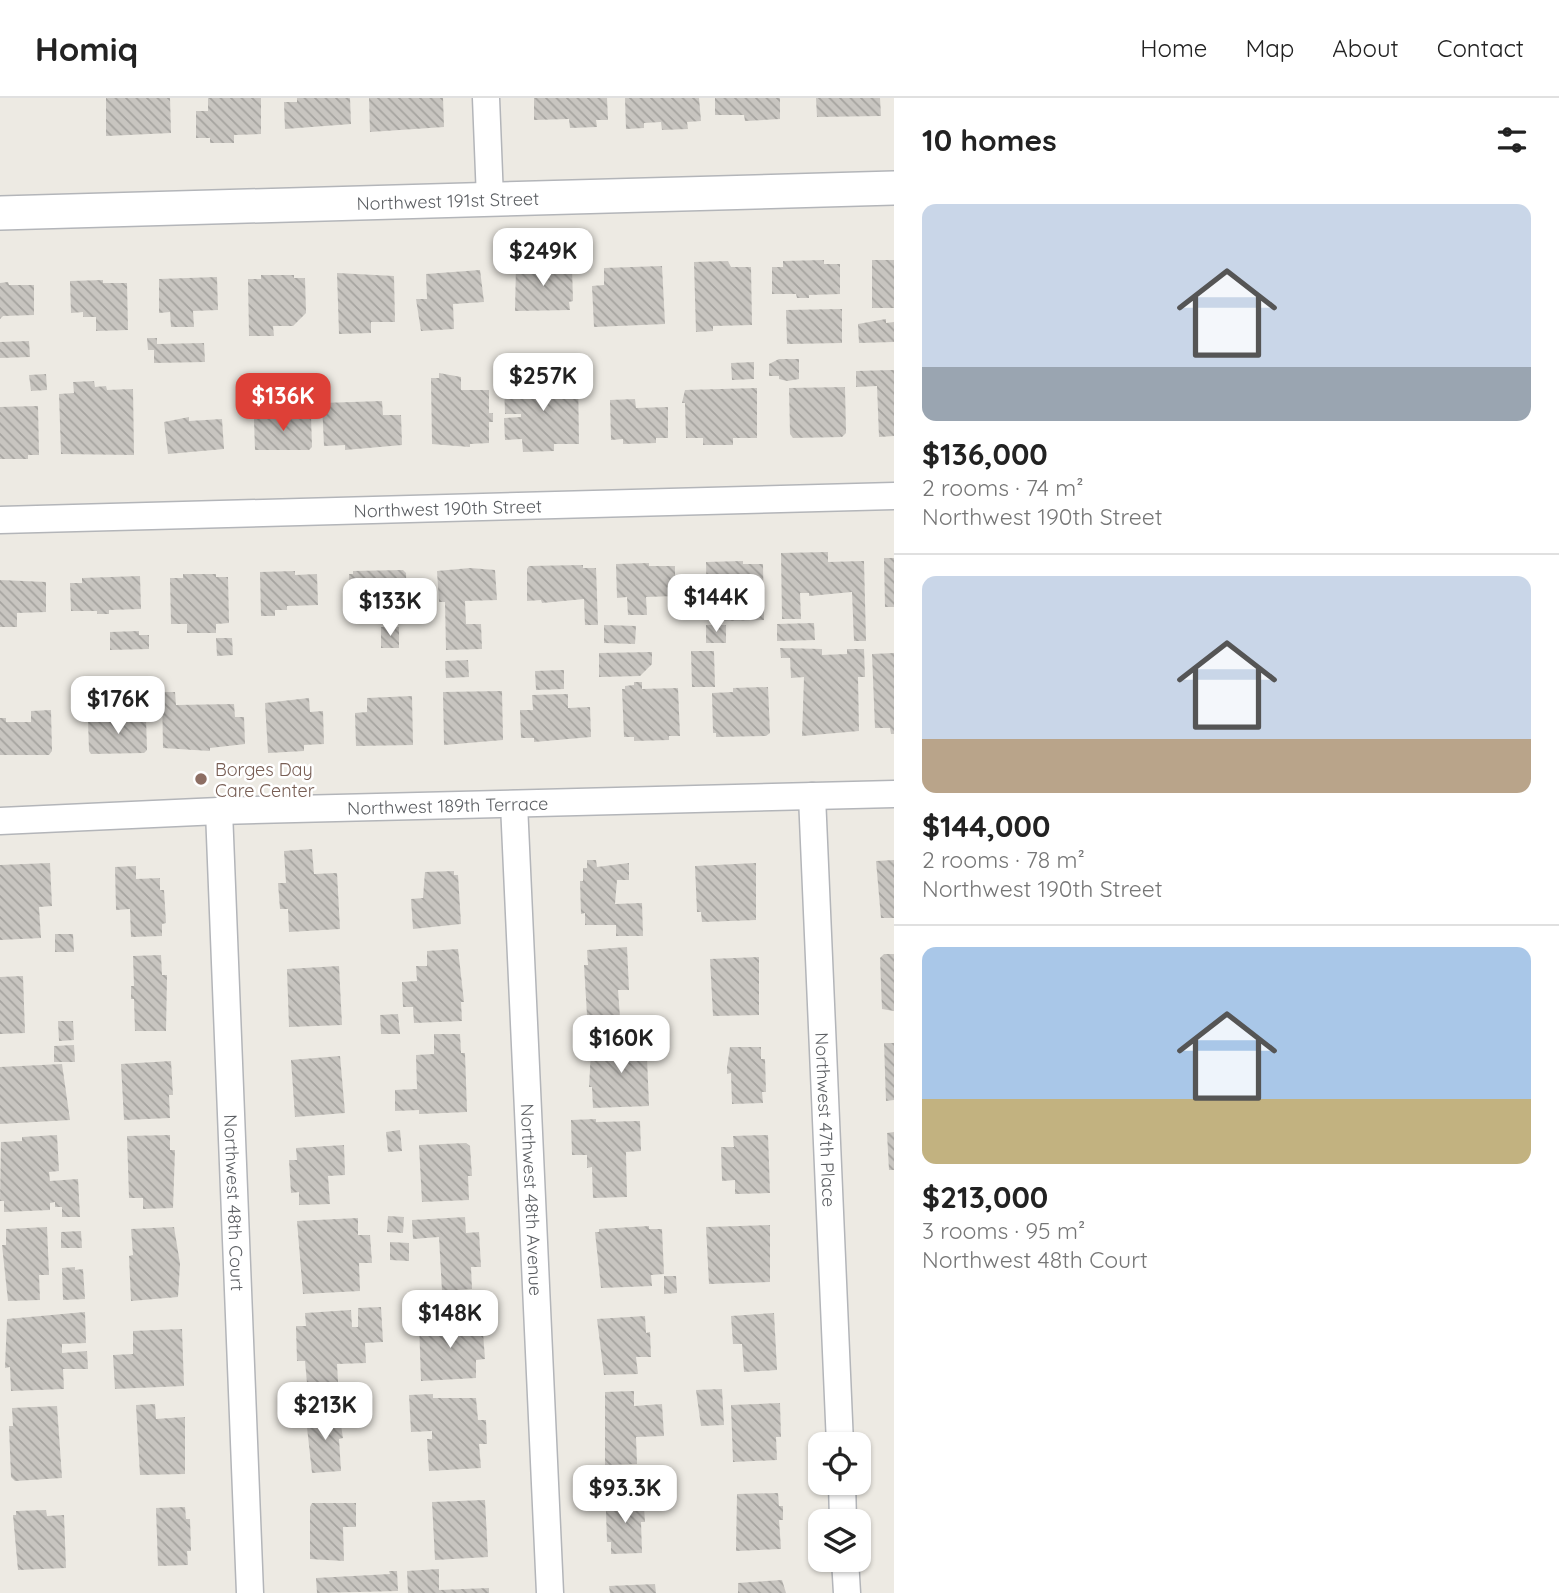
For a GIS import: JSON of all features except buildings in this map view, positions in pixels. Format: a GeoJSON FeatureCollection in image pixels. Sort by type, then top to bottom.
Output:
{"type":"FeatureCollection","features":[{"type":"Feature","properties":{"kind":"street"},"geometry":{"type":"LineString","coordinates":[[486,98],[490,198]]}},
{"type":"Feature","properties":{"kind":"street","name":"Northwest 191st Street"},"geometry":{"type":"LineString","coordinates":[[0,213],[894,188]]}},
{"type":"Feature","properties":{"kind":"street","name":"Northwest 190th Street"},"geometry":{"type":"LineString","coordinates":[[0,520],[894,496]]}},
{"type":"Feature","properties":{"kind":"street","name":"Northwest 189th Terrace"},"geometry":{"type":"LineString","coordinates":[[0,821],[219,811],[894,794]]}},
{"type":"Feature","properties":{"kind":"street","name":"Northwest 47th Place"},"geometry":{"type":"LineString","coordinates":[[812,796],[839,1432]]}},
{"type":"Feature","properties":{"kind":"street","name":"Northwest 48th Avenue"},"geometry":{"type":"LineString","coordinates":[[514,804],[550,1593]]}},
{"type":"Feature","properties":{"kind":"street","name":"Northwest 48th Court"},"geometry":{"type":"LineString","coordinates":[[219,811],[250,1593]]}},
{"type":"Feature","properties":{"kind":"street"},"geometry":{"type":"LineString","coordinates":[[846,1572],[847,1593]]}},
{"type":"Feature","properties":{"kind":"place","name":"Borges Day Care Center"},"geometry":{"type":"Point","coordinates":[201,779]}}]}
